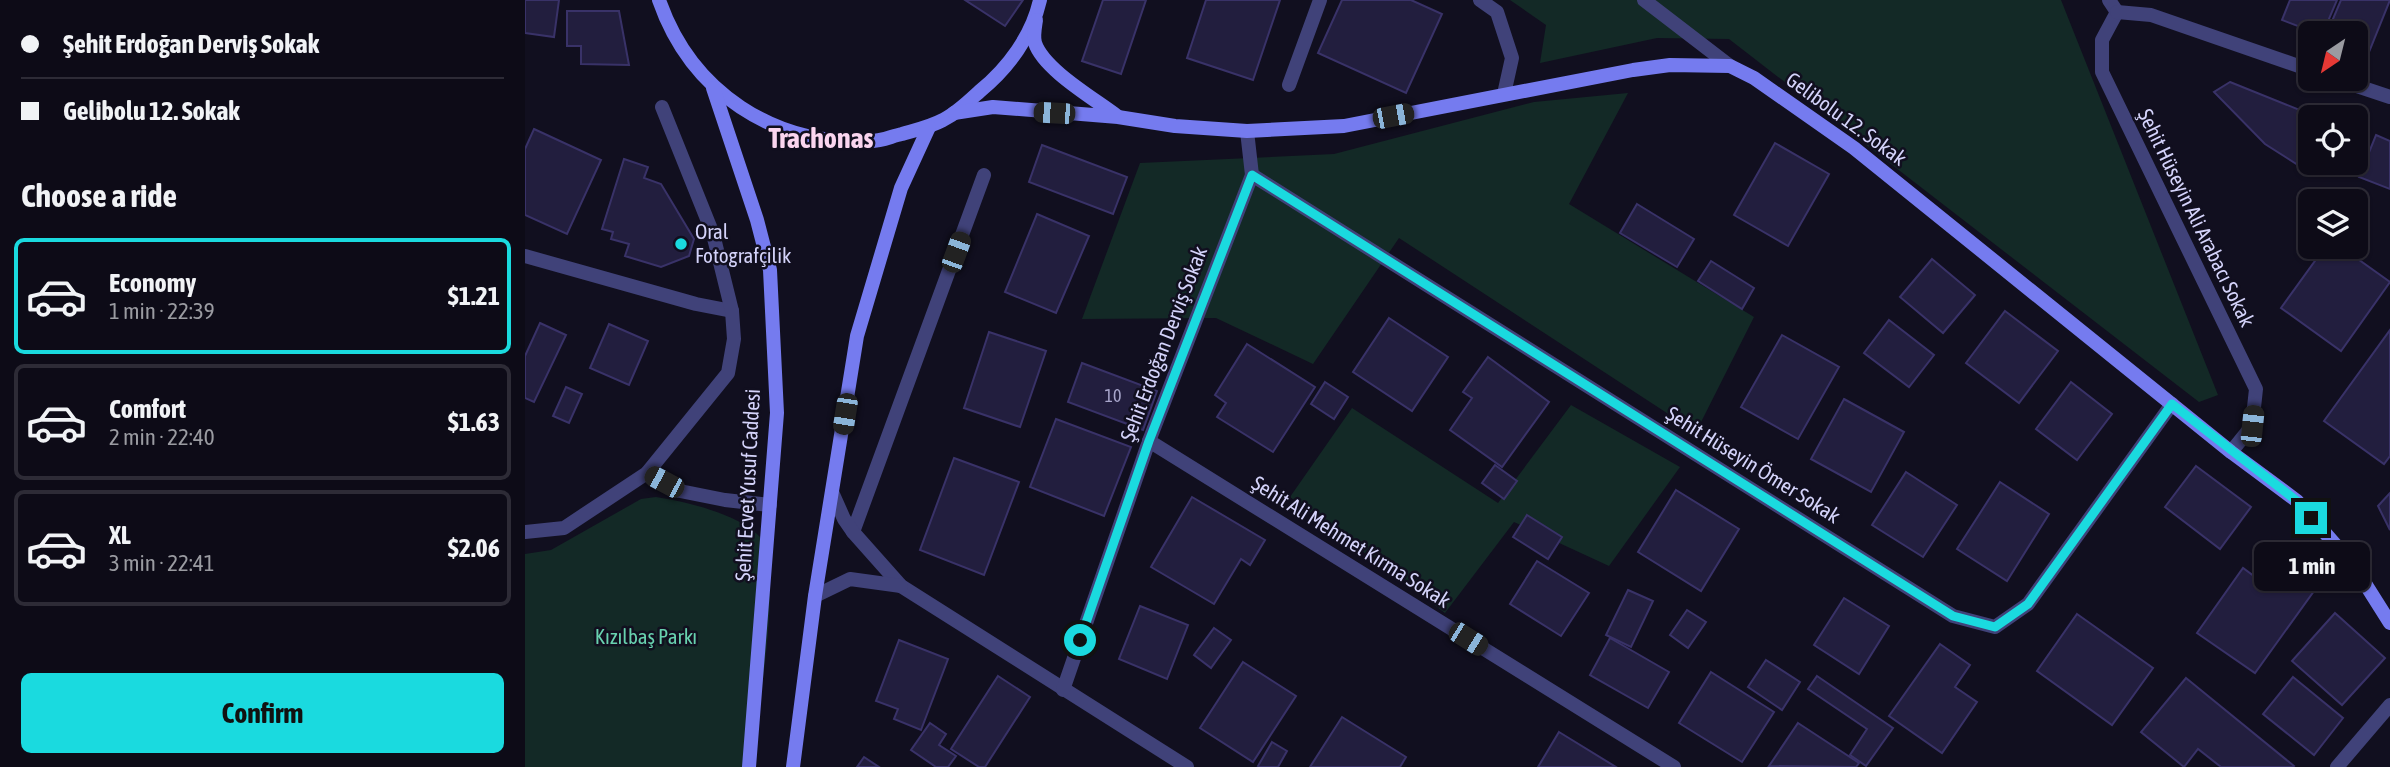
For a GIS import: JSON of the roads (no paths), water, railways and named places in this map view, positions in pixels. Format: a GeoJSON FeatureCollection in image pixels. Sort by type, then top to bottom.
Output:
{"type":"FeatureCollection","features":[{"type":"Feature","properties":{"kind":"main road"},"geometry":{"type":"LineString","coordinates":[[1040,0],[1034,41],[1044,57],[1058,72],[1118,117]]}},
{"type":"Feature","properties":{"kind":"main road"},"geometry":{"type":"LineString","coordinates":[[658,1],[680,49],[713,88],[761,121],[816,140],[873,141],[929,127],[954,113],[1003,72],[1036,17]]}},
{"type":"Feature","properties":{"kind":"main road","name":"Gelibolu 12. Sokak"},"geometry":{"type":"LineString","coordinates":[[954,113],[993,107],[1247,131],[1344,126],[1645,68],[1670,65],[1730,66],[1754,78],[1854,148],[2231,452],[2297,501],[2354,566],[2390,623]]}},
{"type":"Feature","properties":{"kind":"main road","name":"Şehit Ecvet Yusuf Caddesi"},"geometry":{"type":"LineString","coordinates":[[713,88],[757,220],[770,270],[778,414],[749,767]]}},
{"type":"Feature","properties":{"kind":"main road"},"geometry":{"type":"LineString","coordinates":[[793,767],[815,596],[857,336],[901,188],[929,127]]}},
{"type":"Feature","properties":{"kind":"street"},"geometry":{"type":"LineString","coordinates":[[1289,85],[1320,0]]}},
{"type":"Feature","properties":{"kind":"street"},"geometry":{"type":"LineString","coordinates":[[1480,0],[1497,12],[1512,58],[1504,94]]}},
{"type":"Feature","properties":{"kind":"street"},"geometry":{"type":"LineString","coordinates":[[1644,0],[1730,66]]}},
{"type":"Feature","properties":{"kind":"street"},"geometry":{"type":"LineString","coordinates":[[2113,6],[2151,15],[2298,66]]}},
{"type":"Feature","properties":{"kind":"street","name":"Şehit Hüseyin Ali Arabacı Sokak"},"geometry":{"type":"LineString","coordinates":[[2113,6],[2102,40],[2102,72],[2256,389],[2252,426],[2231,452]]}},
{"type":"Feature","properties":{"kind":"street"},"geometry":{"type":"LineString","coordinates":[[2368,90],[2390,97]]}},
{"type":"Feature","properties":{"kind":"street"},"geometry":{"type":"LineString","coordinates":[[525,532],[564,528],[647,473],[728,373],[734,339],[732,311],[713,234],[663,107]]}},
{"type":"Feature","properties":{"kind":"street","name":"Şehit Erdoğan Derviş Sokak"},"geometry":{"type":"LineString","coordinates":[[1063,690],[1149,441],[1252,175],[1247,131]]}},
{"type":"Feature","properties":{"kind":"street"},"geometry":{"type":"LineString","coordinates":[[853,532],[984,175]]}},
{"type":"Feature","properties":{"kind":"street","name":"Şehit Hüseyin Ömer Sokak"},"geometry":{"type":"LineString","coordinates":[[1252,175],[1953,616],[1995,627],[2028,604],[2172,404]]}},
{"type":"Feature","properties":{"kind":"street"},"geometry":{"type":"LineString","coordinates":[[525,256],[696,304],[732,311]]}},
{"type":"Feature","properties":{"kind":"street","name":"Şehit Ali Mehmet Kırma Sokak"},"geometry":{"type":"LineString","coordinates":[[1149,441],[1674,767]]}},
{"type":"Feature","properties":{"kind":"street"},"geometry":{"type":"LineString","coordinates":[[647,473],[680,491],[770,505]]}},
{"type":"Feature","properties":{"kind":"street"},"geometry":{"type":"LineString","coordinates":[[832,492],[853,532],[901,586],[1187,767]]}},
{"type":"Feature","properties":{"kind":"street"},"geometry":{"type":"LineString","coordinates":[[815,596],[850,579],[901,586]]}},
{"type":"Feature","properties":{"kind":"street"},"geometry":{"type":"LineString","coordinates":[[2337,767],[2390,705]]}},
{"type":"Feature","properties":{"kind":"place","name":"Oral Fotografçilik"},"geometry":{"type":"Point","coordinates":[681,244]}},
{"type":"Feature","properties":{"kind":"district","name":"Trachonas"},"geometry":{"type":"Point","coordinates":[821,138]}},
{"type":"Feature","properties":{"kind":"park label","name":"Kızılbaş Parkı"},"geometry":{"type":"Point","coordinates":[646,637]}}]}
